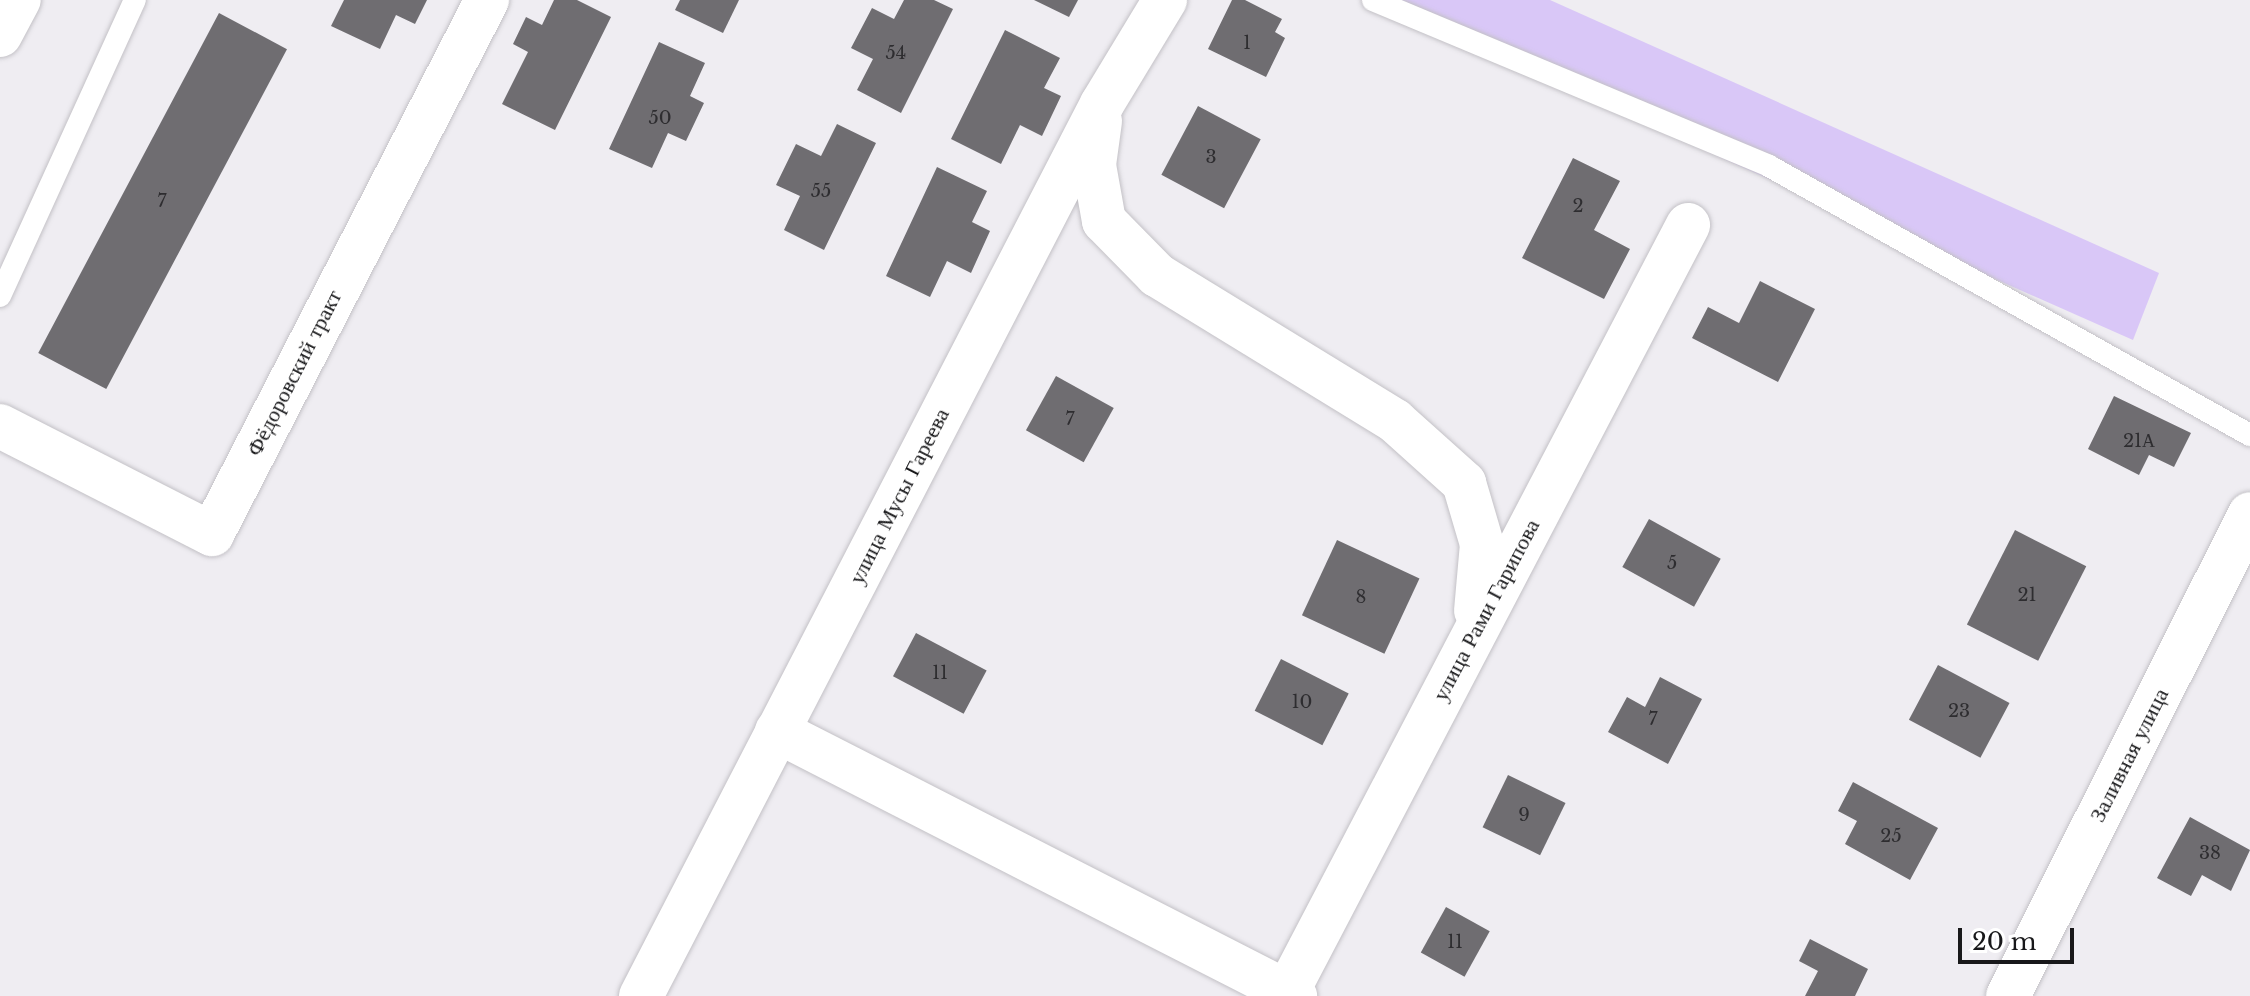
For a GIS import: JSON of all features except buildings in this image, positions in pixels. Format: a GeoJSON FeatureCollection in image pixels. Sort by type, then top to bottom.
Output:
{"type":"FeatureCollection","features":[{"type":"Feature","properties":{"kind":"street"},"geometry":{"type":"LineString","coordinates":[[0,35],[19,0]]}},
{"type":"Feature","properties":{"kind":"street","name":"Фёдоровский тракт"},"geometry":{"type":"LineString","coordinates":[[0,426],[212,534],[487,0]]}},
{"type":"Feature","properties":{"kind":"street","name":"улица Мусы Гареева"},"geometry":{"type":"LineString","coordinates":[[641,996],[1102,104],[1165,0]]}},
{"type":"Feature","properties":{"kind":"street"},"geometry":{"type":"LineString","coordinates":[[1102,104],[1094,165],[1104,221],[1157,275],[1395,421],[1464,483],[1482,544],[1474,633]]}},
{"type":"Feature","properties":{"kind":"street","name":"улица Рами Гарипова"},"geometry":{"type":"LineString","coordinates":[[1289,995],[1688,225]]}},
{"type":"Feature","properties":{"kind":"street","name":"Заливная улица"},"geometry":{"type":"LineString","coordinates":[[2008,996],[2250,514]]}},
{"type":"Feature","properties":{"kind":"street"},"geometry":{"type":"LineString","coordinates":[[777,731],[1289,995]]}},
{"type":"Feature","properties":{"kind":"lane"},"geometry":{"type":"LineString","coordinates":[[0,296],[135,0]]}},
{"type":"Feature","properties":{"kind":"lane"},"geometry":{"type":"LineString","coordinates":[[1373,0],[1769,166],[2250,435]]}},
{"type":"Feature","properties":{"kind":"shaded area"},"geometry":{"type":"Polygon","coordinates":[[[1364,0],[1550,0],[2159,273],[2133,340],[1364,0]]]}}]}
